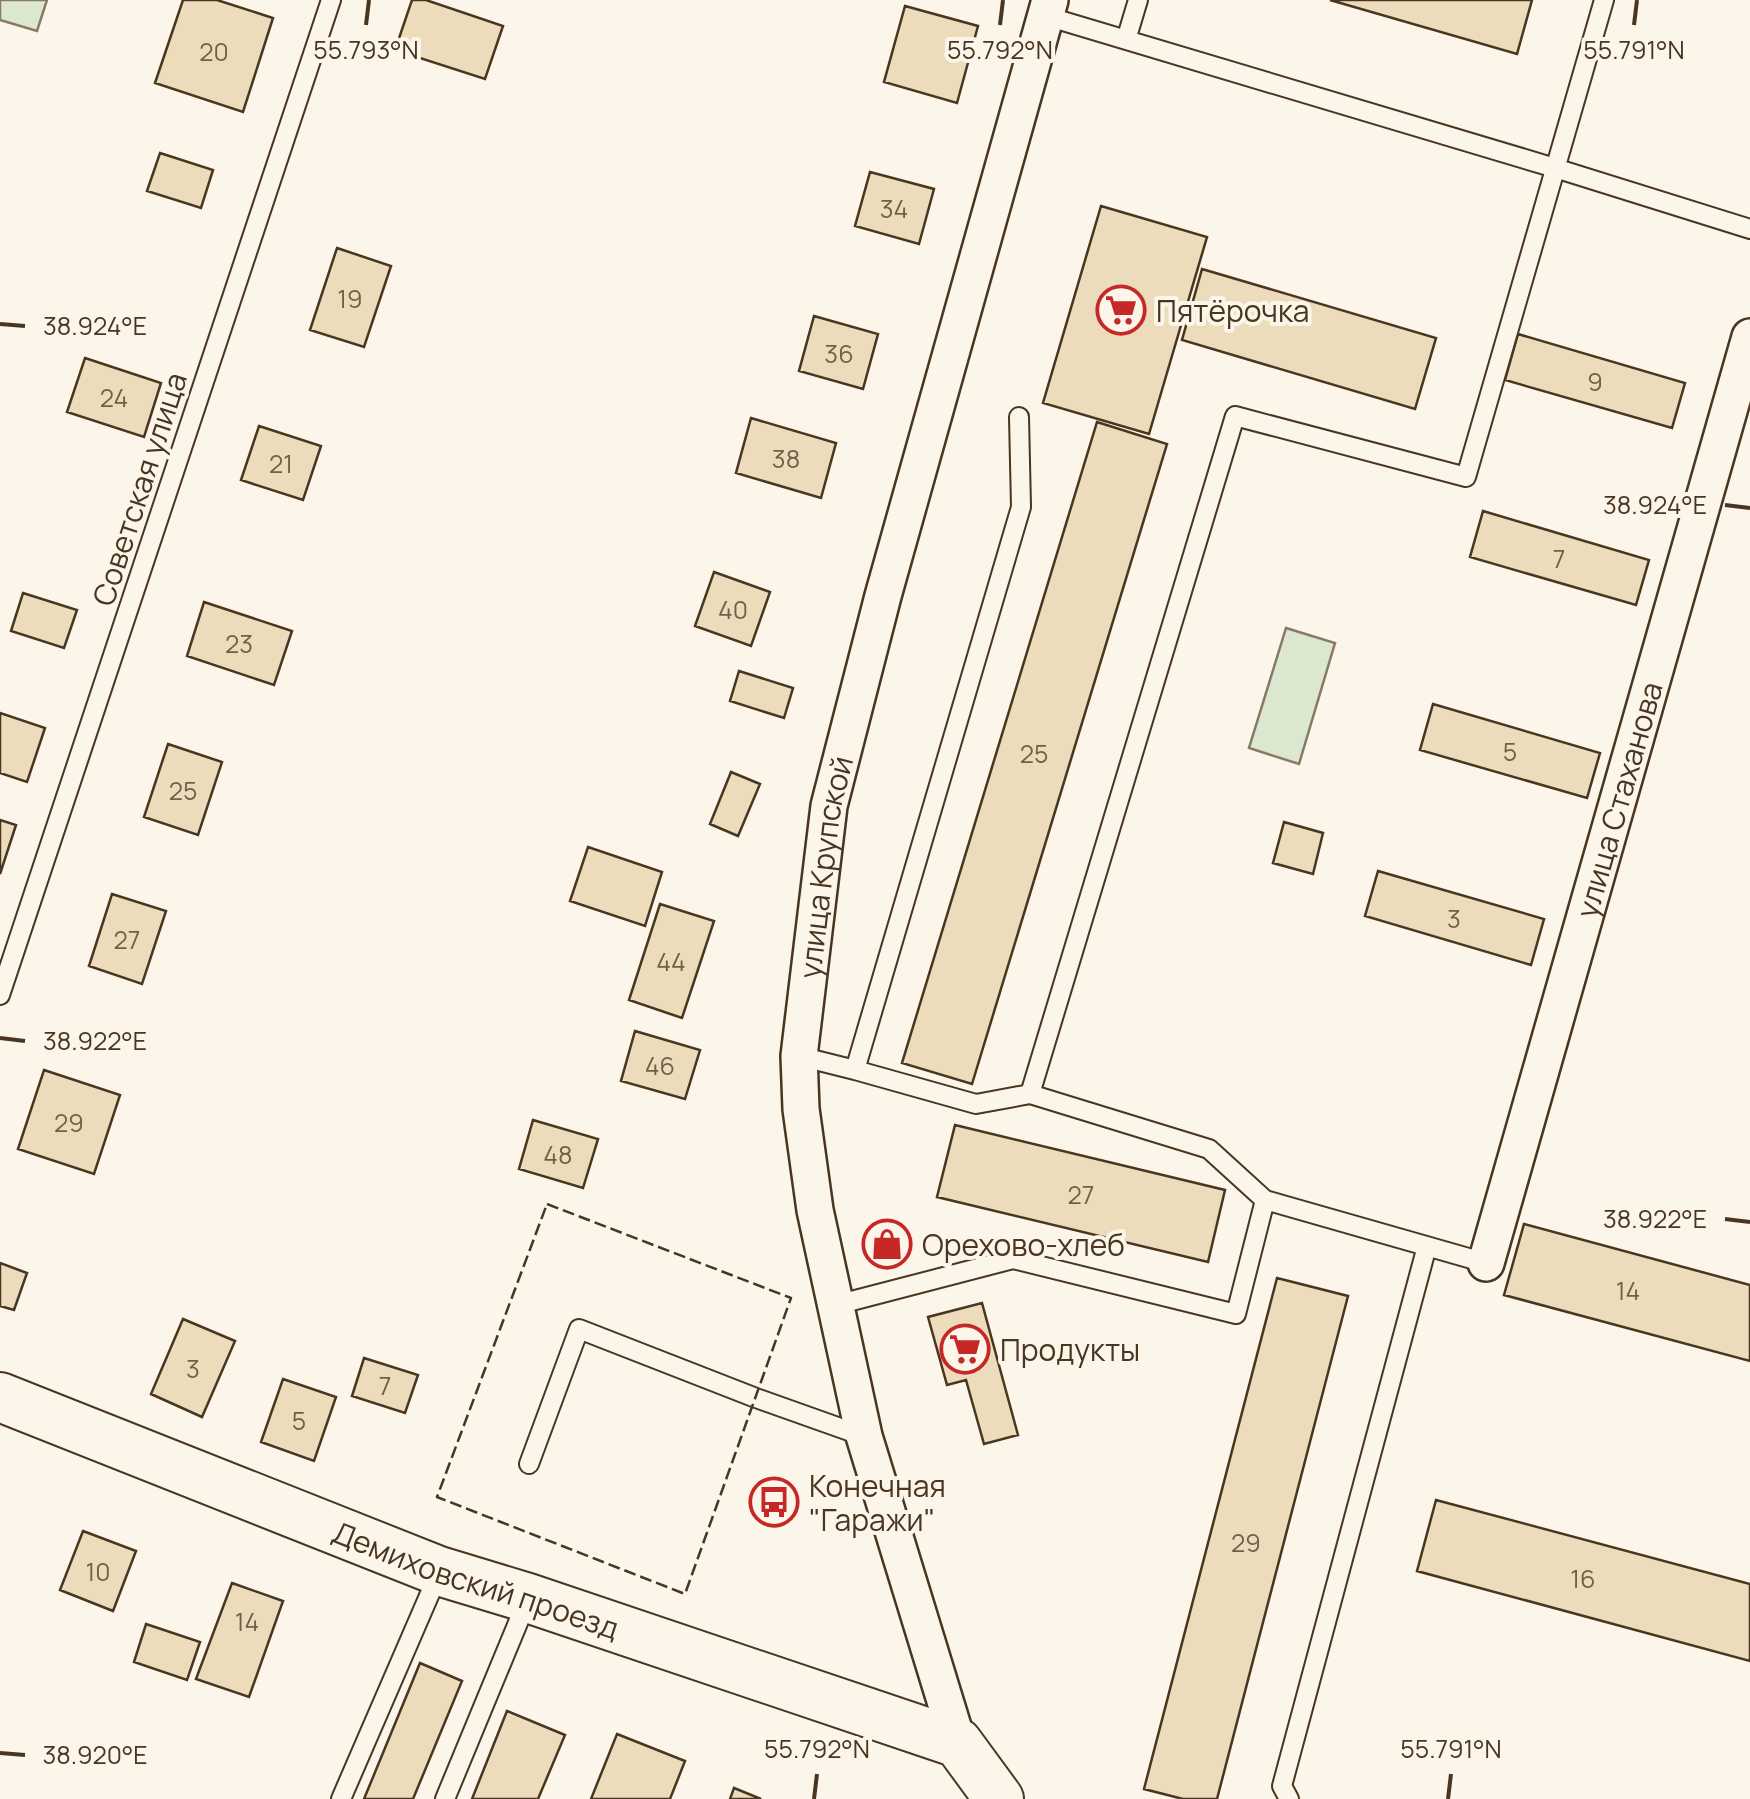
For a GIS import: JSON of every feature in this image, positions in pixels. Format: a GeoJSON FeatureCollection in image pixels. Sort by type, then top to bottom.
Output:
{"type":"FeatureCollection","features":[{"type":"Feature","properties":{"kind":"main road","name":"Демиховский проезд"},"geometry":{"type":"LineString","coordinates":[[0,1397],[439,1571],[958,1743]]}},
{"type":"Feature","properties":{"kind":"main road"},"geometry":{"type":"LineString","coordinates":[[958,1743],[999,1799]]}},
{"type":"Feature","properties":{"kind":"street","name":"улица Крупской"},"geometry":{"type":"LineString","coordinates":[[958,1743],[864,1436],[815,1210],[801,1109],[799,1056],[829,806],[888,577],[1048,8]]}},
{"type":"Feature","properties":{"kind":"street","name":"улица Стаханова"},"geometry":{"type":"LineString","coordinates":[[1486,1263],[1750,337]]}},
{"type":"Feature","properties":{"kind":"lane","name":"Советская улица"},"geometry":{"type":"LineString","coordinates":[[0,995],[331,0]]}},
{"type":"Feature","properties":{"kind":"lane"},"geometry":{"type":"LineString","coordinates":[[1126,40],[1138,0]]}},
{"type":"Feature","properties":{"kind":"lane"},"geometry":{"type":"LineString","coordinates":[[1030,1094],[1234,416],[1466,477],[1604,0]]}},
{"type":"Feature","properties":{"kind":"lane"},"geometry":{"type":"LineString","coordinates":[[1048,8],[1126,40],[1750,229]]}},
{"type":"Feature","properties":{"kind":"lane"},"geometry":{"type":"LineString","coordinates":[[855,1070],[1021,507],[1019,416]]}},
{"type":"Feature","properties":{"kind":"lane"},"geometry":{"type":"LineString","coordinates":[[799,1056],[976,1104],[1030,1094],[1210,1149],[1265,1200],[1486,1263]]}},
{"type":"Feature","properties":{"kind":"lane"},"geometry":{"type":"LineString","coordinates":[[836,1304],[1013,1258],[1236,1314],[1265,1200]]}},
{"type":"Feature","properties":{"kind":"lane"},"geometry":{"type":"LineString","coordinates":[[1290,1799],[1282,1786],[1427,1246]]}},
{"type":"Feature","properties":{"kind":"lane"},"geometry":{"type":"LineString","coordinates":[[529,1464],[579,1330],[864,1436]]}},
{"type":"Feature","properties":{"kind":"lane"},"geometry":{"type":"LineString","coordinates":[[340,1799],[439,1571]]}},
{"type":"Feature","properties":{"kind":"lane"},"geometry":{"type":"LineString","coordinates":[[445,1799],[528,1598]]}},
{"type":"Feature","properties":{"kind":"green space"},"geometry":{"type":"Polygon","coordinates":[[[0,0],[47,0],[37,31],[0,20],[0,0]]]}},
{"type":"Feature","properties":{"kind":"green space"},"geometry":{"type":"Polygon","coordinates":[[[1286,628],[1335,643],[1299,764],[1249,748],[1286,628]]]}},
{"type":"Feature","properties":{"kind":"building"},"geometry":{"type":"Polygon","coordinates":[[[183,0],[217,0],[273,18],[243,112],[155,83],[183,0]]]}},
{"type":"Feature","properties":{"kind":"building"},"geometry":{"type":"Polygon","coordinates":[[[412,0],[426,0],[503,26],[485,79],[395,50],[412,0]]]}},
{"type":"Feature","properties":{"kind":"building"},"geometry":{"type":"Polygon","coordinates":[[[1330,0],[1532,0],[1517,54],[1330,0]]]}},
{"type":"Feature","properties":{"kind":"building"},"geometry":{"type":"Polygon","coordinates":[[[905,6],[978,26],[957,103],[884,82],[905,6]]]}},
{"type":"Feature","properties":{"kind":"building"},"geometry":{"type":"Polygon","coordinates":[[[160,153],[213,170],[201,208],[147,191],[160,153]]]}},
{"type":"Feature","properties":{"kind":"building"},"geometry":{"type":"Polygon","coordinates":[[[870,172],[934,189],[919,244],[855,226],[870,172]]]}},
{"type":"Feature","properties":{"kind":"building"},"geometry":{"type":"Polygon","coordinates":[[[1101,206],[1207,237],[1149,434],[1043,403],[1101,206]]]}},
{"type":"Feature","properties":{"kind":"building"},"geometry":{"type":"Polygon","coordinates":[[[337,248],[391,266],[364,347],[310,330],[337,248]]]}},
{"type":"Feature","properties":{"kind":"building"},"geometry":{"type":"Polygon","coordinates":[[[1202,269],[1436,338],[1415,409],[1182,340],[1202,269]]]}},
{"type":"Feature","properties":{"kind":"building"},"geometry":{"type":"Polygon","coordinates":[[[814,316],[878,334],[863,389],[799,371],[814,316]]]}},
{"type":"Feature","properties":{"kind":"building"},"geometry":{"type":"Polygon","coordinates":[[[1518,334],[1685,383],[1672,428],[1505,380],[1518,334]]]}},
{"type":"Feature","properties":{"kind":"building"},"geometry":{"type":"Polygon","coordinates":[[[85,358],[161,383],[144,437],[67,412],[85,358]]]}},
{"type":"Feature","properties":{"kind":"building"},"geometry":{"type":"Polygon","coordinates":[[[751,418],[836,443],[821,498],[736,473],[751,418]]]}},
{"type":"Feature","properties":{"kind":"building"},"geometry":{"type":"Polygon","coordinates":[[[1097,422],[1167,444],[972,1084],[902,1063],[1097,422]]]}},
{"type":"Feature","properties":{"kind":"building"},"geometry":{"type":"Polygon","coordinates":[[[259,426],[321,446],[303,500],[241,480],[259,426]]]}},
{"type":"Feature","properties":{"kind":"building"},"geometry":{"type":"Polygon","coordinates":[[[1483,511],[1649,560],[1636,605],[1470,557],[1483,511]]]}},
{"type":"Feature","properties":{"kind":"building"},"geometry":{"type":"Polygon","coordinates":[[[714,572],[770,592],[751,646],[695,626],[714,572]]]}},
{"type":"Feature","properties":{"kind":"building"},"geometry":{"type":"Polygon","coordinates":[[[23,593],[77,610],[64,648],[11,631],[23,593]]]}},
{"type":"Feature","properties":{"kind":"building"},"geometry":{"type":"Polygon","coordinates":[[[204,602],[292,631],[274,685],[187,656],[204,602]]]}},
{"type":"Feature","properties":{"kind":"building"},"geometry":{"type":"Polygon","coordinates":[[[739,671],[793,688],[784,718],[730,701],[739,671]]]}},
{"type":"Feature","properties":{"kind":"building"},"geometry":{"type":"Polygon","coordinates":[[[1433,704],[1600,753],[1587,798],[1420,750],[1433,704]]]}},
{"type":"Feature","properties":{"kind":"building"},"geometry":{"type":"Polygon","coordinates":[[[0,713],[45,728],[27,782],[0,773],[0,713]]]}},
{"type":"Feature","properties":{"kind":"building"},"geometry":{"type":"Polygon","coordinates":[[[168,744],[222,762],[198,835],[144,817],[168,744]]]}},
{"type":"Feature","properties":{"kind":"building"},"geometry":{"type":"Polygon","coordinates":[[[731,772],[760,784],[738,836],[710,824],[731,772]]]}},
{"type":"Feature","properties":{"kind":"building"},"geometry":{"type":"Polygon","coordinates":[[[0,820],[16,825],[0,874],[0,820]]]}},
{"type":"Feature","properties":{"kind":"building"},"geometry":{"type":"Polygon","coordinates":[[[1284,822],[1323,833],[1313,874],[1273,863],[1284,822]]]}},
{"type":"Feature","properties":{"kind":"building"},"geometry":{"type":"Polygon","coordinates":[[[588,847],[662,872],[645,926],[570,901],[588,847]]]}},
{"type":"Feature","properties":{"kind":"building"},"geometry":{"type":"Polygon","coordinates":[[[1378,871],[1544,919],[1531,965],[1365,916],[1378,871]]]}},
{"type":"Feature","properties":{"kind":"building"},"geometry":{"type":"Polygon","coordinates":[[[112,894],[166,911],[142,984],[89,966],[112,894]]]}},
{"type":"Feature","properties":{"kind":"building"},"geometry":{"type":"Polygon","coordinates":[[[660,904],[714,921],[682,1018],[629,1000],[660,904]]]}},
{"type":"Feature","properties":{"kind":"building"},"geometry":{"type":"Polygon","coordinates":[[[635,1031],[700,1050],[685,1099],[621,1081],[635,1031]]]}},
{"type":"Feature","properties":{"kind":"building"},"geometry":{"type":"Polygon","coordinates":[[[44,1070],[120,1095],[94,1174],[18,1149],[44,1070]]]}},
{"type":"Feature","properties":{"kind":"building"},"geometry":{"type":"Polygon","coordinates":[[[533,1120],[598,1139],[583,1188],[519,1169],[533,1120]]]}},
{"type":"Feature","properties":{"kind":"building"},"geometry":{"type":"Polygon","coordinates":[[[955,1125],[1225,1190],[1208,1262],[937,1197],[955,1125]]]}},
{"type":"Feature","properties":{"kind":"building"},"geometry":{"type":"Polygon","coordinates":[[[1524,1224],[1750,1285],[1750,1361],[1504,1295],[1524,1224]]]}},
{"type":"Feature","properties":{"kind":"building"},"geometry":{"type":"Polygon","coordinates":[[[0,1263],[27,1273],[14,1310],[0,1306],[0,1263]]]}},
{"type":"Feature","properties":{"kind":"building"},"geometry":{"type":"Polygon","coordinates":[[[1277,1278],[1348,1296],[1217,1799],[1183,1799],[1144,1789],[1277,1278]]]}},
{"type":"Feature","properties":{"kind":"building"},"geometry":{"type":"Polygon","coordinates":[[[982,1303],[1018,1435],[984,1444],[966,1380],[947,1385],[928,1317],[982,1303]]]}},
{"type":"Feature","properties":{"kind":"building"},"geometry":{"type":"Polygon","coordinates":[[[183,1319],[235,1341],[202,1417],[151,1394],[183,1319]]]}},
{"type":"Feature","properties":{"kind":"building"},"geometry":{"type":"Polygon","coordinates":[[[364,1358],[418,1375],[405,1413],[352,1396],[364,1358]]]}},
{"type":"Feature","properties":{"kind":"building"},"geometry":{"type":"Polygon","coordinates":[[[283,1379],[336,1397],[314,1461],[261,1442],[283,1379]]]}},
{"type":"Feature","properties":{"kind":"building"},"geometry":{"type":"Polygon","coordinates":[[[1436,1500],[1750,1584],[1750,1661],[1417,1571],[1436,1500]]]}},
{"type":"Feature","properties":{"kind":"building"},"geometry":{"type":"Polygon","coordinates":[[[83,1531],[136,1551],[113,1611],[60,1590],[83,1531]]]}},
{"type":"Feature","properties":{"kind":"building"},"geometry":{"type":"Polygon","coordinates":[[[232,1583],[283,1601],[249,1697],[196,1679],[232,1583]]]}},
{"type":"Feature","properties":{"kind":"building"},"geometry":{"type":"Polygon","coordinates":[[[146,1624],[200,1642],[187,1680],[134,1662],[146,1624]]]}},
{"type":"Feature","properties":{"kind":"building"},"geometry":{"type":"Polygon","coordinates":[[[420,1663],[462,1681],[413,1799],[364,1799],[420,1663]]]}},
{"type":"Feature","properties":{"kind":"building"},"geometry":{"type":"Polygon","coordinates":[[[507,1711],[565,1735],[538,1799],[472,1799],[507,1711]]]}},
{"type":"Feature","properties":{"kind":"building"},"geometry":{"type":"Polygon","coordinates":[[[617,1734],[685,1761],[670,1799],[591,1799],[617,1734]]]}},
{"type":"Feature","properties":{"kind":"building"},"geometry":{"type":"Polygon","coordinates":[[[734,1788],[761,1799],[730,1799],[734,1788]]]}},
{"type":"Feature","properties":{"kind":"fence"},"geometry":{"type":"LineString","coordinates":[[547,1204],[791,1298],[685,1594],[437,1497],[547,1204]]}},
{"type":"Feature","properties":{"kind":"place","name":"Пятёрочка"},"geometry":{"type":"Point","coordinates":[1121,310]}},
{"type":"Feature","properties":{"kind":"place","name":"Орехово-хлеб"},"geometry":{"type":"Point","coordinates":[887,1244]}},
{"type":"Feature","properties":{"kind":"place","name":"Продукты"},"geometry":{"type":"Point","coordinates":[965,1349]}},
{"type":"Feature","properties":{"kind":"place","name":"Конечная \"Гаражи\""},"geometry":{"type":"Point","coordinates":[774,1502]}}]}
